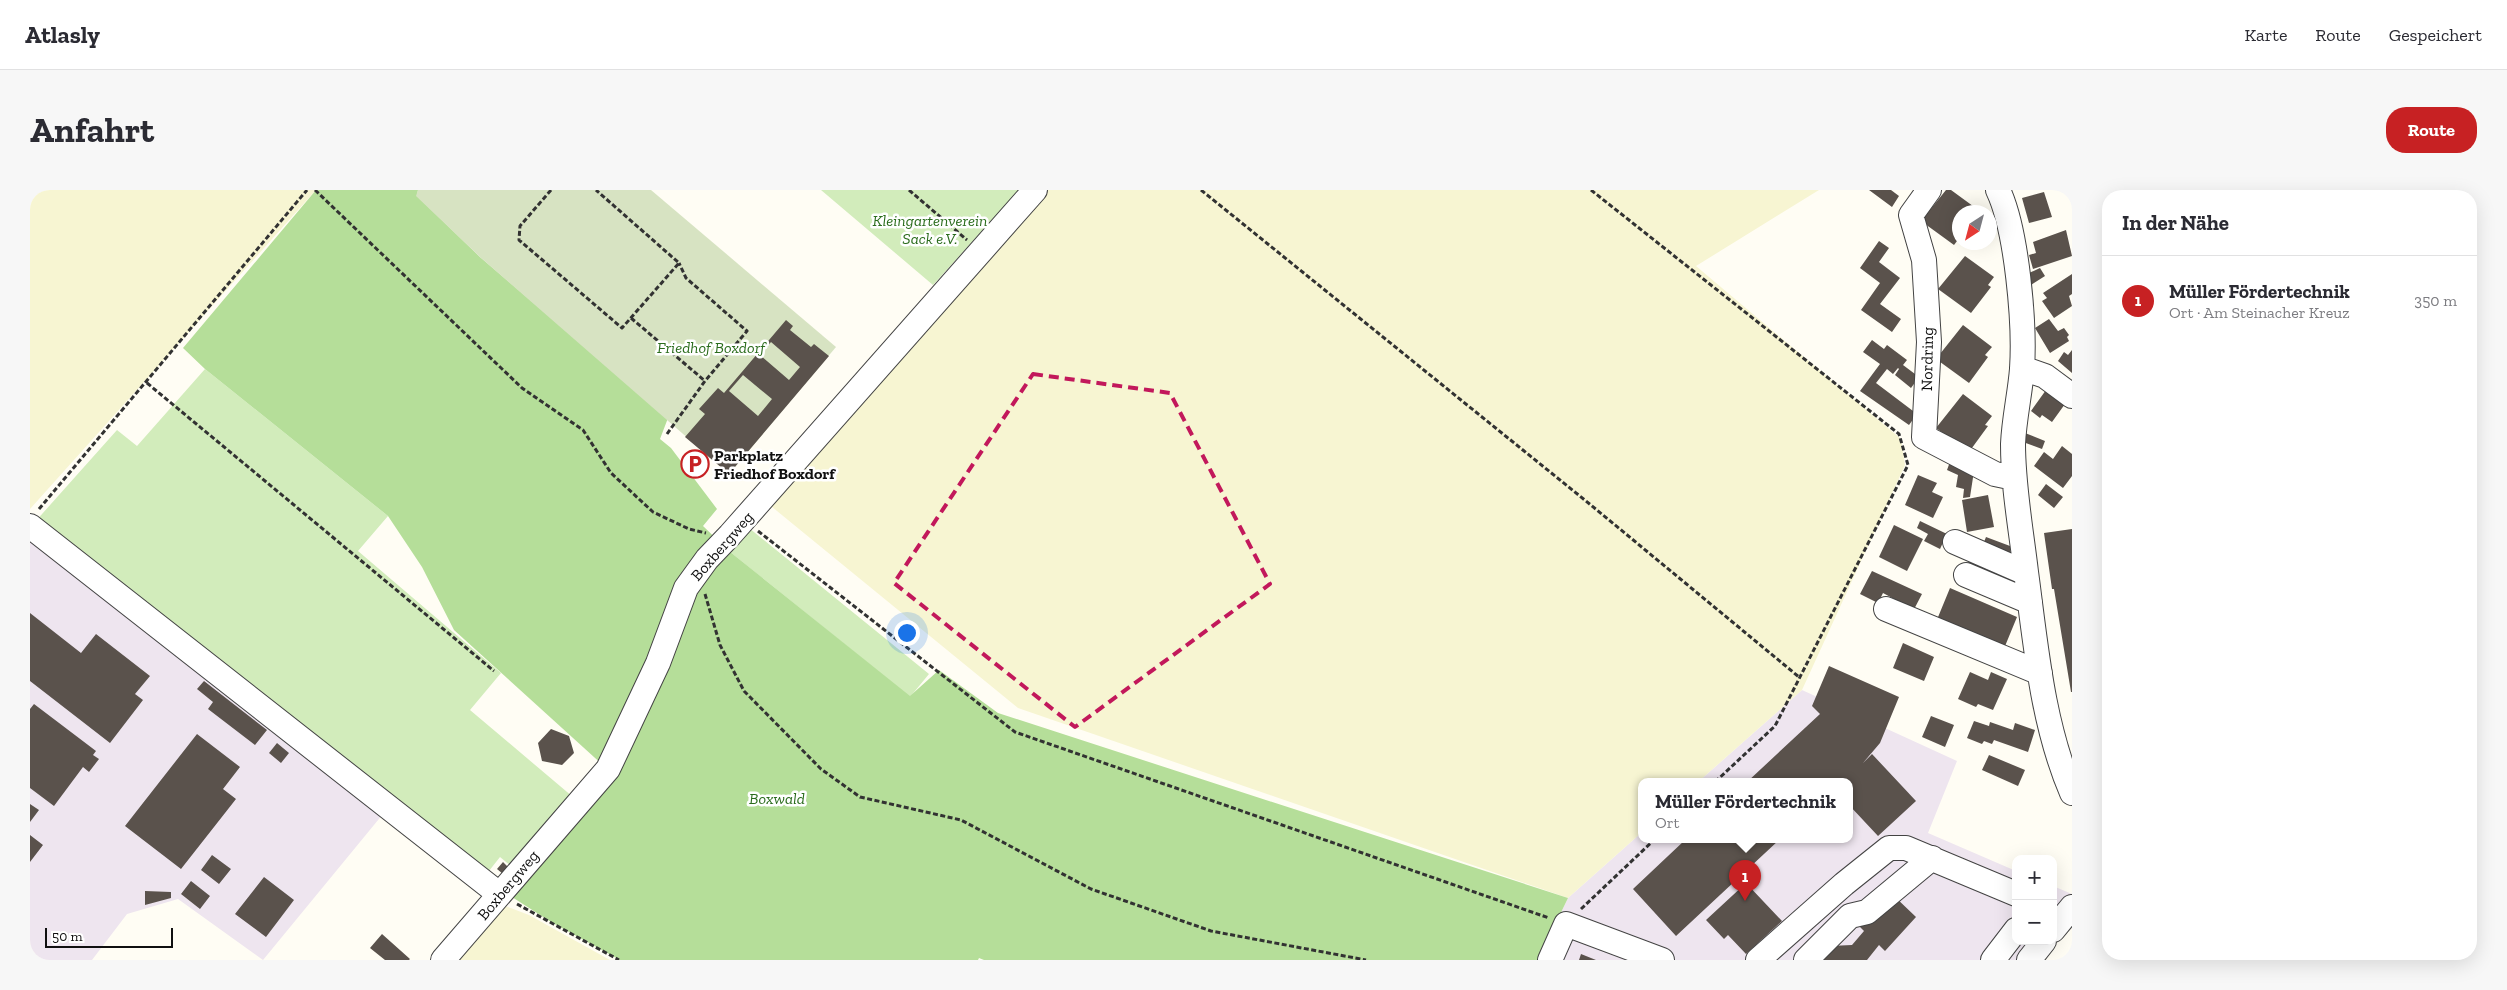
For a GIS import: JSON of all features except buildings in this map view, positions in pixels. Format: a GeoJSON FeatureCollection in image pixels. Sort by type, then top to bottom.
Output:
{"type":"FeatureCollection","features":[{"type":"Feature","properties":{"kind":"street","name":"Boxbergweg"},"geometry":{"type":"LineString","coordinates":[[443,960],[608,769],[658,663],[686,588],[707,559],[744,520],[1035,190]]}},
{"type":"Feature","properties":{"kind":"street","name":"Nordring"},"geometry":{"type":"LineString","coordinates":[[1928,190],[1910,215],[1924,260],[1926,288],[1929,342],[1924,437],[1995,474],[2014,478]]}},
{"type":"Feature","properties":{"kind":"street"},"geometry":{"type":"LineString","coordinates":[[1998,190],[2008,222],[2019,290],[2022,368],[2013,442],[2014,478],[2049,726],[2072,793]]}},
{"type":"Feature","properties":{"kind":"street"},"geometry":{"type":"LineString","coordinates":[[2022,368],[2045,376],[2072,396]]}},
{"type":"Feature","properties":{"kind":"street"},"geometry":{"type":"LineString","coordinates":[[33,519],[499,894]]}},
{"type":"Feature","properties":{"kind":"street"},"geometry":{"type":"LineString","coordinates":[[1956,542],[2026,573]]}},
{"type":"Feature","properties":{"kind":"street"},"geometry":{"type":"LineString","coordinates":[[1966,574],[2030,602]]}},
{"type":"Feature","properties":{"kind":"street"},"geometry":{"type":"LineString","coordinates":[[1886,609],[2040,672]]}},
{"type":"Feature","properties":{"kind":"street"},"geometry":{"type":"LineString","coordinates":[[1775,955],[1844,884],[1889,848],[1906,848],[2012,892]]}},
{"type":"Feature","properties":{"kind":"street"},"geometry":{"type":"LineString","coordinates":[[1806,960],[1850,916],[1867,912],[1932,858]]}},
{"type":"Feature","properties":{"kind":"street"},"geometry":{"type":"LineString","coordinates":[[2057,925],[2072,907]]}},
{"type":"Feature","properties":{"kind":"street"},"geometry":{"type":"LineString","coordinates":[[1550,960],[1566,924],[1662,960]]}},
{"type":"Feature","properties":{"kind":"street"},"geometry":{"type":"LineString","coordinates":[[1993,960],[2012,935]]}},
{"type":"Feature","properties":{"kind":"street"},"geometry":{"type":"LineString","coordinates":[[2029,960],[2041,945]]}},
{"type":"Feature","properties":{"kind":"path"},"geometry":{"type":"LineString","coordinates":[[33,519],[307,190]]}},
{"type":"Feature","properties":{"kind":"path"},"geometry":{"type":"LineString","coordinates":[[315,190],[522,388],[583,430],[611,472],[653,512],[689,530],[728,537]]}},
{"type":"Feature","properties":{"kind":"path"},"geometry":{"type":"LineString","coordinates":[[551,190],[520,226],[519,240],[622,328],[679,263]]}},
{"type":"Feature","properties":{"kind":"path"},"geometry":{"type":"LineString","coordinates":[[596,190],[679,263],[686,278],[747,331],[706,381],[667,434]]}},
{"type":"Feature","properties":{"kind":"path"},"geometry":{"type":"LineString","coordinates":[[909,190],[971,243]]}},
{"type":"Feature","properties":{"kind":"path"},"geometry":{"type":"LineString","coordinates":[[1201,190],[1578,494],[1799,678]]}},
{"type":"Feature","properties":{"kind":"path"},"geometry":{"type":"LineString","coordinates":[[1591,190],[1899,434],[1908,465],[1775,726],[1719,778]]}},
{"type":"Feature","properties":{"kind":"path"},"geometry":{"type":"LineString","coordinates":[[631,318],[706,381]]}},
{"type":"Feature","properties":{"kind":"path"},"geometry":{"type":"LineString","coordinates":[[147,384],[494,671]]}},
{"type":"Feature","properties":{"kind":"path"},"geometry":{"type":"LineString","coordinates":[[744,520],[1015,732],[1566,924],[1651,843]]}},
{"type":"Feature","properties":{"kind":"path"},"geometry":{"type":"LineString","coordinates":[[704,590],[720,645],[744,691],[822,768],[860,797],[961,820],[1091,889],[1211,931],[1366,960]]}},
{"type":"Feature","properties":{"kind":"path"},"geometry":{"type":"LineString","coordinates":[[499,894],[619,960]]}},
{"type":"Feature","properties":{"kind":"highlighted area"},"geometry":{"type":"Polygon","coordinates":[[[1033,374],[1170,393],[1270,584],[1075,727],[894,583],[1033,374]]]}},
{"type":"Feature","properties":{"kind":"shaded area"},"geometry":{"type":"Polygon","coordinates":[[[30,190],[316,190],[30,509],[30,190]]]}},
{"type":"Feature","properties":{"kind":"shaded area"},"geometry":{"type":"Polygon","coordinates":[[[1040,190],[1819,190],[1696,266],[1901,439],[1905,465],[1802,690],[1703,778],[1638,778],[1638,836],[1568,898],[1018,708],[766,502],[1040,190]]]}},
{"type":"Feature","properties":{"kind":"shaded area"},"geometry":{"type":"Polygon","coordinates":[[[30,536],[383,814],[263,960],[178,899],[127,914],[92,960],[30,960],[30,536]]]}},
{"type":"Feature","properties":{"kind":"shaded area"},"geometry":{"type":"Polygon","coordinates":[[[1802,690],[1957,761],[1928,833],[2012,869],[2012,945],[2035,945],[2024,960],[1538,960],[1568,898],[1638,836],[1638,843],[1853,843],[1853,778],[1703,778],[1802,690]]]}},
{"type":"Feature","properties":{"kind":"shaded area"},"geometry":{"type":"Polygon","coordinates":[[[2057,888],[2072,894],[2072,898],[2057,917],[2057,888]]]}},
{"type":"Feature","properties":{"kind":"shaded area"},"geometry":{"type":"Polygon","coordinates":[[[503,905],[529,915],[610,960],[454,960],[503,905]]]}},
{"type":"Feature","properties":{"kind":"green space","name":"Boxwald"},"geometry":{"type":"Polygon","coordinates":[[[316,190],[418,190],[417,196],[480,257],[668,418],[660,439],[671,448],[717,509],[703,526],[729,551],[910,696],[939,670],[998,713],[1568,898],[1538,960],[984,960],[979,958],[978,960],[620,960],[551,922],[512,897],[616,777],[454,630],[422,567],[388,516],[205,369],[183,348],[316,190]]]}},
{"type":"Feature","properties":{"kind":"green space","name":"Friedhof Boxdorf"},"geometry":{"type":"Polygon","coordinates":[[[418,190],[651,190],[836,347],[729,474],[480,257],[416,196],[418,190]]]}},
{"type":"Feature","properties":{"kind":"green space","name":"Kleingartenverein Sack e.V."},"geometry":{"type":"Polygon","coordinates":[[[821,190],[1019,190],[933,285],[821,190]]]}},
{"type":"Feature","properties":{"kind":"green space"},"geometry":{"type":"Polygon","coordinates":[[[205,369],[388,516],[358,551],[501,673],[470,710],[573,797],[512,867],[500,857],[485,876],[34,523],[117,430],[137,446],[205,369]]]}},
{"type":"Feature","properties":{"kind":"green space"},"geometry":{"type":"Polygon","coordinates":[[[749,528],[929,674],[910,697],[729,551],[749,528]]]}},
{"type":"Feature","properties":{"kind":"place","name":"Parkplatz Friedhof Boxdorf"},"geometry":{"type":"Point","coordinates":[695,464]}},
{"type":"Feature","properties":{"kind":"place","name":"Müller Fördertechnik"},"geometry":{"type":"Point","coordinates":[1745,901]}}]}
